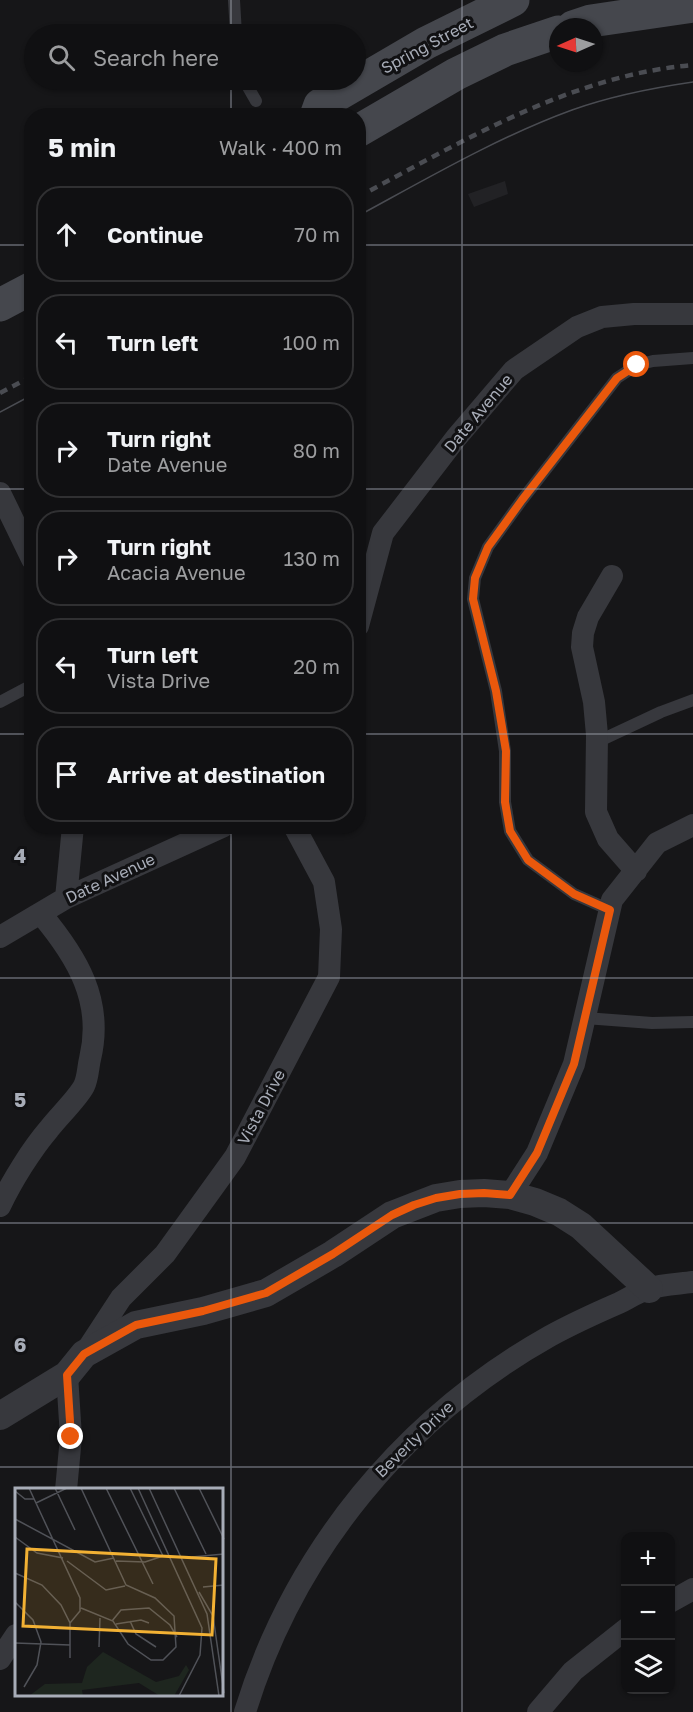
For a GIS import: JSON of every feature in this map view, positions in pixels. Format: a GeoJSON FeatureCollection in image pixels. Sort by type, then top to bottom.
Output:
{"type":"FeatureCollection","features":[{"type":"Feature","properties":{"kind":"main road","name":"Spring Street"},"geometry":{"type":"LineString","coordinates":[[366,78],[426,43],[513,0]]}},
{"type":"Feature","properties":{"kind":"main road"},"geometry":{"type":"LineString","coordinates":[[603,19],[693,6]]}},
{"type":"Feature","properties":{"kind":"main road"},"geometry":{"type":"LineString","coordinates":[[366,126],[456,74],[505,50],[549,35]]}},
{"type":"Feature","properties":{"kind":"main road","name":"Spring Street"},"geometry":{"type":"LineString","coordinates":[[319,108],[320,105],[346,90]]}},
{"type":"Feature","properties":{"kind":"main road"},"geometry":{"type":"LineString","coordinates":[[0,305],[24,292]]}},
{"type":"Feature","properties":{"kind":"street","name":"Date Avenue"},"geometry":{"type":"LineString","coordinates":[[366,596],[383,532],[456,438],[514,370],[576,327],[602,317],[634,314],[693,314]]}},
{"type":"Feature","properties":{"kind":"street"},"geometry":{"type":"LineString","coordinates":[[0,493],[24,542]]}},
{"type":"Feature","properties":{"kind":"street"},"geometry":{"type":"LineString","coordinates":[[612,576],[588,617],[582,647],[594,702],[597,742],[597,812],[608,839],[636,870]]}},
{"type":"Feature","properties":{"kind":"street"},"geometry":{"type":"LineString","coordinates":[[510,1195],[537,1153],[574,1064],[612,900],[657,843],[693,825]]}},
{"type":"Feature","properties":{"kind":"street"},"geometry":{"type":"LineString","coordinates":[[66,897],[72,834]]}},
{"type":"Feature","properties":{"kind":"street","name":"Date Avenue"},"geometry":{"type":"LineString","coordinates":[[0,937],[66,897],[206,834]]}},
{"type":"Feature","properties":{"kind":"street","name":"Vista Drive"},"geometry":{"type":"LineString","coordinates":[[75,1365],[121,1298],[165,1254],[235,1158],[329,977],[331,929],[324,882],[298,834]]}},
{"type":"Feature","properties":{"kind":"street"},"geometry":{"type":"LineString","coordinates":[[0,1206],[5,1194],[46,1132],[84,1086],[94,1042],[93,1013],[80,968],[62,938],[41,914]]}},
{"type":"Feature","properties":{"kind":"street"},"geometry":{"type":"LineString","coordinates":[[0,1416],[136,1325],[203,1311],[266,1293],[333,1254],[392,1215],[436,1198],[484,1193],[510,1195],[559,1212],[581,1226],[649,1288]]}},
{"type":"Feature","properties":{"kind":"street","name":"Beverly Drive"},"geometry":{"type":"LineString","coordinates":[[244,1712],[270,1643],[291,1599],[315,1558],[342,1518],[408,1441],[486,1376],[528,1348],[572,1324],[649,1288],[693,1282]]}},
{"type":"Feature","properties":{"kind":"street"},"geometry":{"type":"LineString","coordinates":[[66,1488],[75,1365]]}},
{"type":"Feature","properties":{"kind":"street"},"geometry":{"type":"LineString","coordinates":[[675,1599],[693,1589]]}},
{"type":"Feature","properties":{"kind":"street"},"geometry":{"type":"LineString","coordinates":[[538,1712],[573,1671],[621,1633]]}},
{"type":"Feature","properties":{"kind":"street"},"geometry":{"type":"LineString","coordinates":[[0,1659],[15,1636]]}},
{"type":"Feature","properties":{"kind":"lane"},"geometry":{"type":"LineString","coordinates":[[234,0],[235,24]]}},
{"type":"Feature","properties":{"kind":"lane"},"geometry":{"type":"LineString","coordinates":[[250,90],[256,101]]}},
{"type":"Feature","properties":{"kind":"lane"},"geometry":{"type":"LineString","coordinates":[[610,910],[574,894],[528,860],[510,831],[505,802],[506,751],[496,691],[473,599],[475,578],[488,547],[617,378],[637,365],[653,361],[693,358]]}},
{"type":"Feature","properties":{"kind":"lane"},"geometry":{"type":"LineString","coordinates":[[0,702],[24,689]]}},
{"type":"Feature","properties":{"kind":"lane"},"geometry":{"type":"LineString","coordinates":[[597,742],[661,712],[693,700]]}},
{"type":"Feature","properties":{"kind":"lane"},"geometry":{"type":"LineString","coordinates":[[585,1018],[652,1023],[693,1022]]}},
{"type":"Feature","properties":{"kind":"shaded area"},"geometry":{"type":"Polygon","coordinates":[[[505,181],[508,194],[474,207],[468,194],[505,181]]]}},
{"type":"Feature","properties":{"kind":"tram line"},"geometry":{"type":"LineString","coordinates":[[366,212],[464,159],[544,121],[617,97],[693,82]]}},
{"type":"Feature","properties":{"kind":"tram line"},"geometry":{"type":"LineString","coordinates":[[0,412],[24,399]]}},
{"type":"Feature","properties":{"kind":"railway"},"geometry":{"type":"LineString","coordinates":[[366,193],[478,133],[562,96],[648,71],[693,65]]}},
{"type":"Feature","properties":{"kind":"railway"},"geometry":{"type":"LineString","coordinates":[[0,393],[24,380]]}},
{"type":"Feature","properties":{"kind":"route"},"geometry":{"type":"LineString","coordinates":[[71,1437],[67,1375],[84,1354],[136,1325],[203,1311],[266,1293],[333,1254],[392,1215],[414,1205],[460,1194],[510,1195],[537,1153],[574,1064],[610,910],[574,894],[528,860],[510,831],[505,802],[506,751],[496,691],[473,599],[475,578],[488,547],[522,500],[617,378],[637,365]]}}]}
